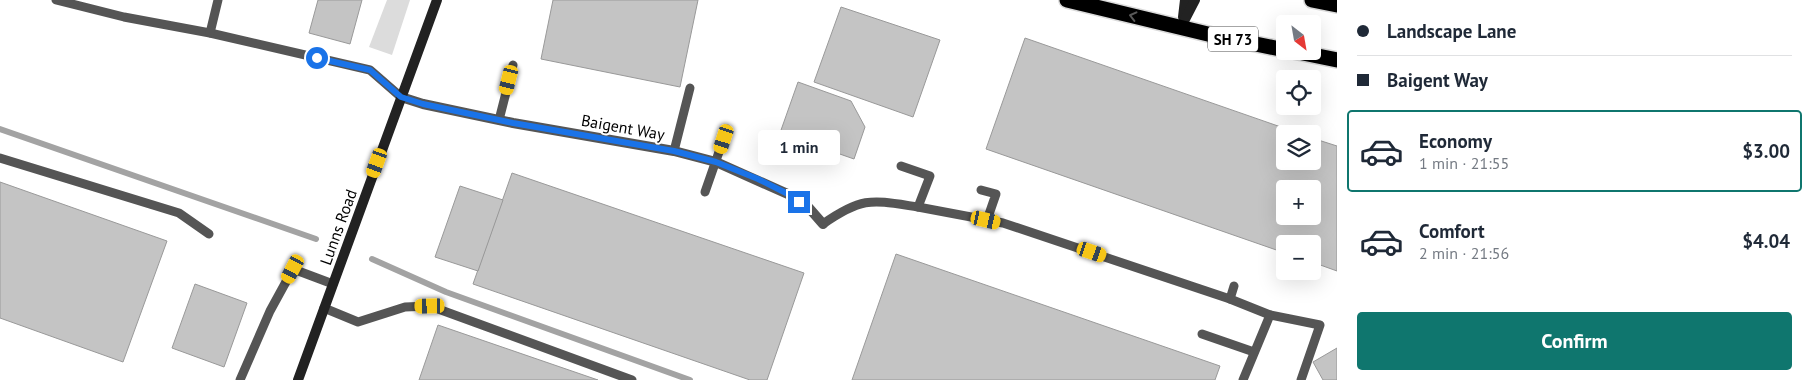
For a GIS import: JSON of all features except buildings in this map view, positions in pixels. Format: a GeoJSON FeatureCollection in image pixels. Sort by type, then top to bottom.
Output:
{"type":"FeatureCollection","features":[{"type":"Feature","properties":{"kind":"highway","name":"SH 73"},"geometry":{"type":"LineString","coordinates":[[1067,0],[1181,28],[1276,48]]}},
{"type":"Feature","properties":{"kind":"highway"},"geometry":{"type":"LineString","coordinates":[[1312,0],[1337,5]]}},
{"type":"Feature","properties":{"kind":"highway"},"geometry":{"type":"LineString","coordinates":[[1321,57],[1337,60]]}},
{"type":"Feature","properties":{"kind":"street","name":"Lunns Road"},"geometry":{"type":"LineString","coordinates":[[298,380],[438,0]]}},
{"type":"Feature","properties":{"kind":"street"},"geometry":{"type":"LineString","coordinates":[[1181,28],[1185,0]]}},
{"type":"Feature","properties":{"kind":"street"},"geometry":{"type":"LineString","coordinates":[[1181,28],[1195,0]]}},
{"type":"Feature","properties":{"kind":"street","name":"Baigent Way"},"geometry":{"type":"LineString","coordinates":[[401,97],[423,104],[499,120],[674,151],[716,162],[790,195],[809,208],[823,224]]}},
{"type":"Feature","properties":{"kind":"lane"},"geometry":{"type":"LineString","coordinates":[[56,0],[124,22],[210,33],[370,70],[401,97]]}},
{"type":"Feature","properties":{"kind":"lane"},"geometry":{"type":"LineString","coordinates":[[210,33],[218,0]]}},
{"type":"Feature","properties":{"kind":"lane"},"geometry":{"type":"LineString","coordinates":[[499,120],[513,65]]}},
{"type":"Feature","properties":{"kind":"lane"},"geometry":{"type":"LineString","coordinates":[[674,151],[690,88]]}},
{"type":"Feature","properties":{"kind":"lane"},"geometry":{"type":"LineString","coordinates":[[705,192],[727,129]]}},
{"type":"Feature","properties":{"kind":"lane"},"geometry":{"type":"LineString","coordinates":[[0,158],[179,213],[209,234]]}},
{"type":"Feature","properties":{"kind":"lane"},"geometry":{"type":"LineString","coordinates":[[902,166],[930,176],[918,207]]}},
{"type":"Feature","properties":{"kind":"lane"},"geometry":{"type":"LineString","coordinates":[[981,190],[996,194],[986,220]]}},
{"type":"Feature","properties":{"kind":"lane"},"geometry":{"type":"LineString","coordinates":[[823,224],[842,210],[862,202],[876,201],[986,220],[1075,246],[1230,299],[1270,315],[1307,324],[1320,325],[1301,380]]}},
{"type":"Feature","properties":{"kind":"lane"},"geometry":{"type":"LineString","coordinates":[[240,380],[270,311],[293,269],[333,284]]}},
{"type":"Feature","properties":{"kind":"lane"},"geometry":{"type":"LineString","coordinates":[[1230,299],[1234,286]]}},
{"type":"Feature","properties":{"kind":"lane"},"geometry":{"type":"LineString","coordinates":[[324,308],[358,322],[405,307],[430,306],[632,380]]}},
{"type":"Feature","properties":{"kind":"lane"},"geometry":{"type":"LineString","coordinates":[[1243,380],[1270,315]]}},
{"type":"Feature","properties":{"kind":"lane"},"geometry":{"type":"LineString","coordinates":[[1202,334],[1254,352]]}},
{"type":"Feature","properties":{"kind":"shaded area"},"geometry":{"type":"Polygon","coordinates":[[[387,0],[410,0],[392,55],[369,47],[387,0]]]}},
{"type":"Feature","properties":{"kind":"waterway"},"geometry":{"type":"LineString","coordinates":[[0,129],[316,239]]}},
{"type":"Feature","properties":{"kind":"waterway"},"geometry":{"type":"LineString","coordinates":[[372,259],[446,292],[690,380]]}},
{"type":"Feature","properties":{"kind":"route"},"geometry":{"type":"LineString","coordinates":[[317,58],[370,70],[401,97],[423,104],[513,123],[674,151],[716,162],[758,179],[790,195],[799,202]]}}]}
